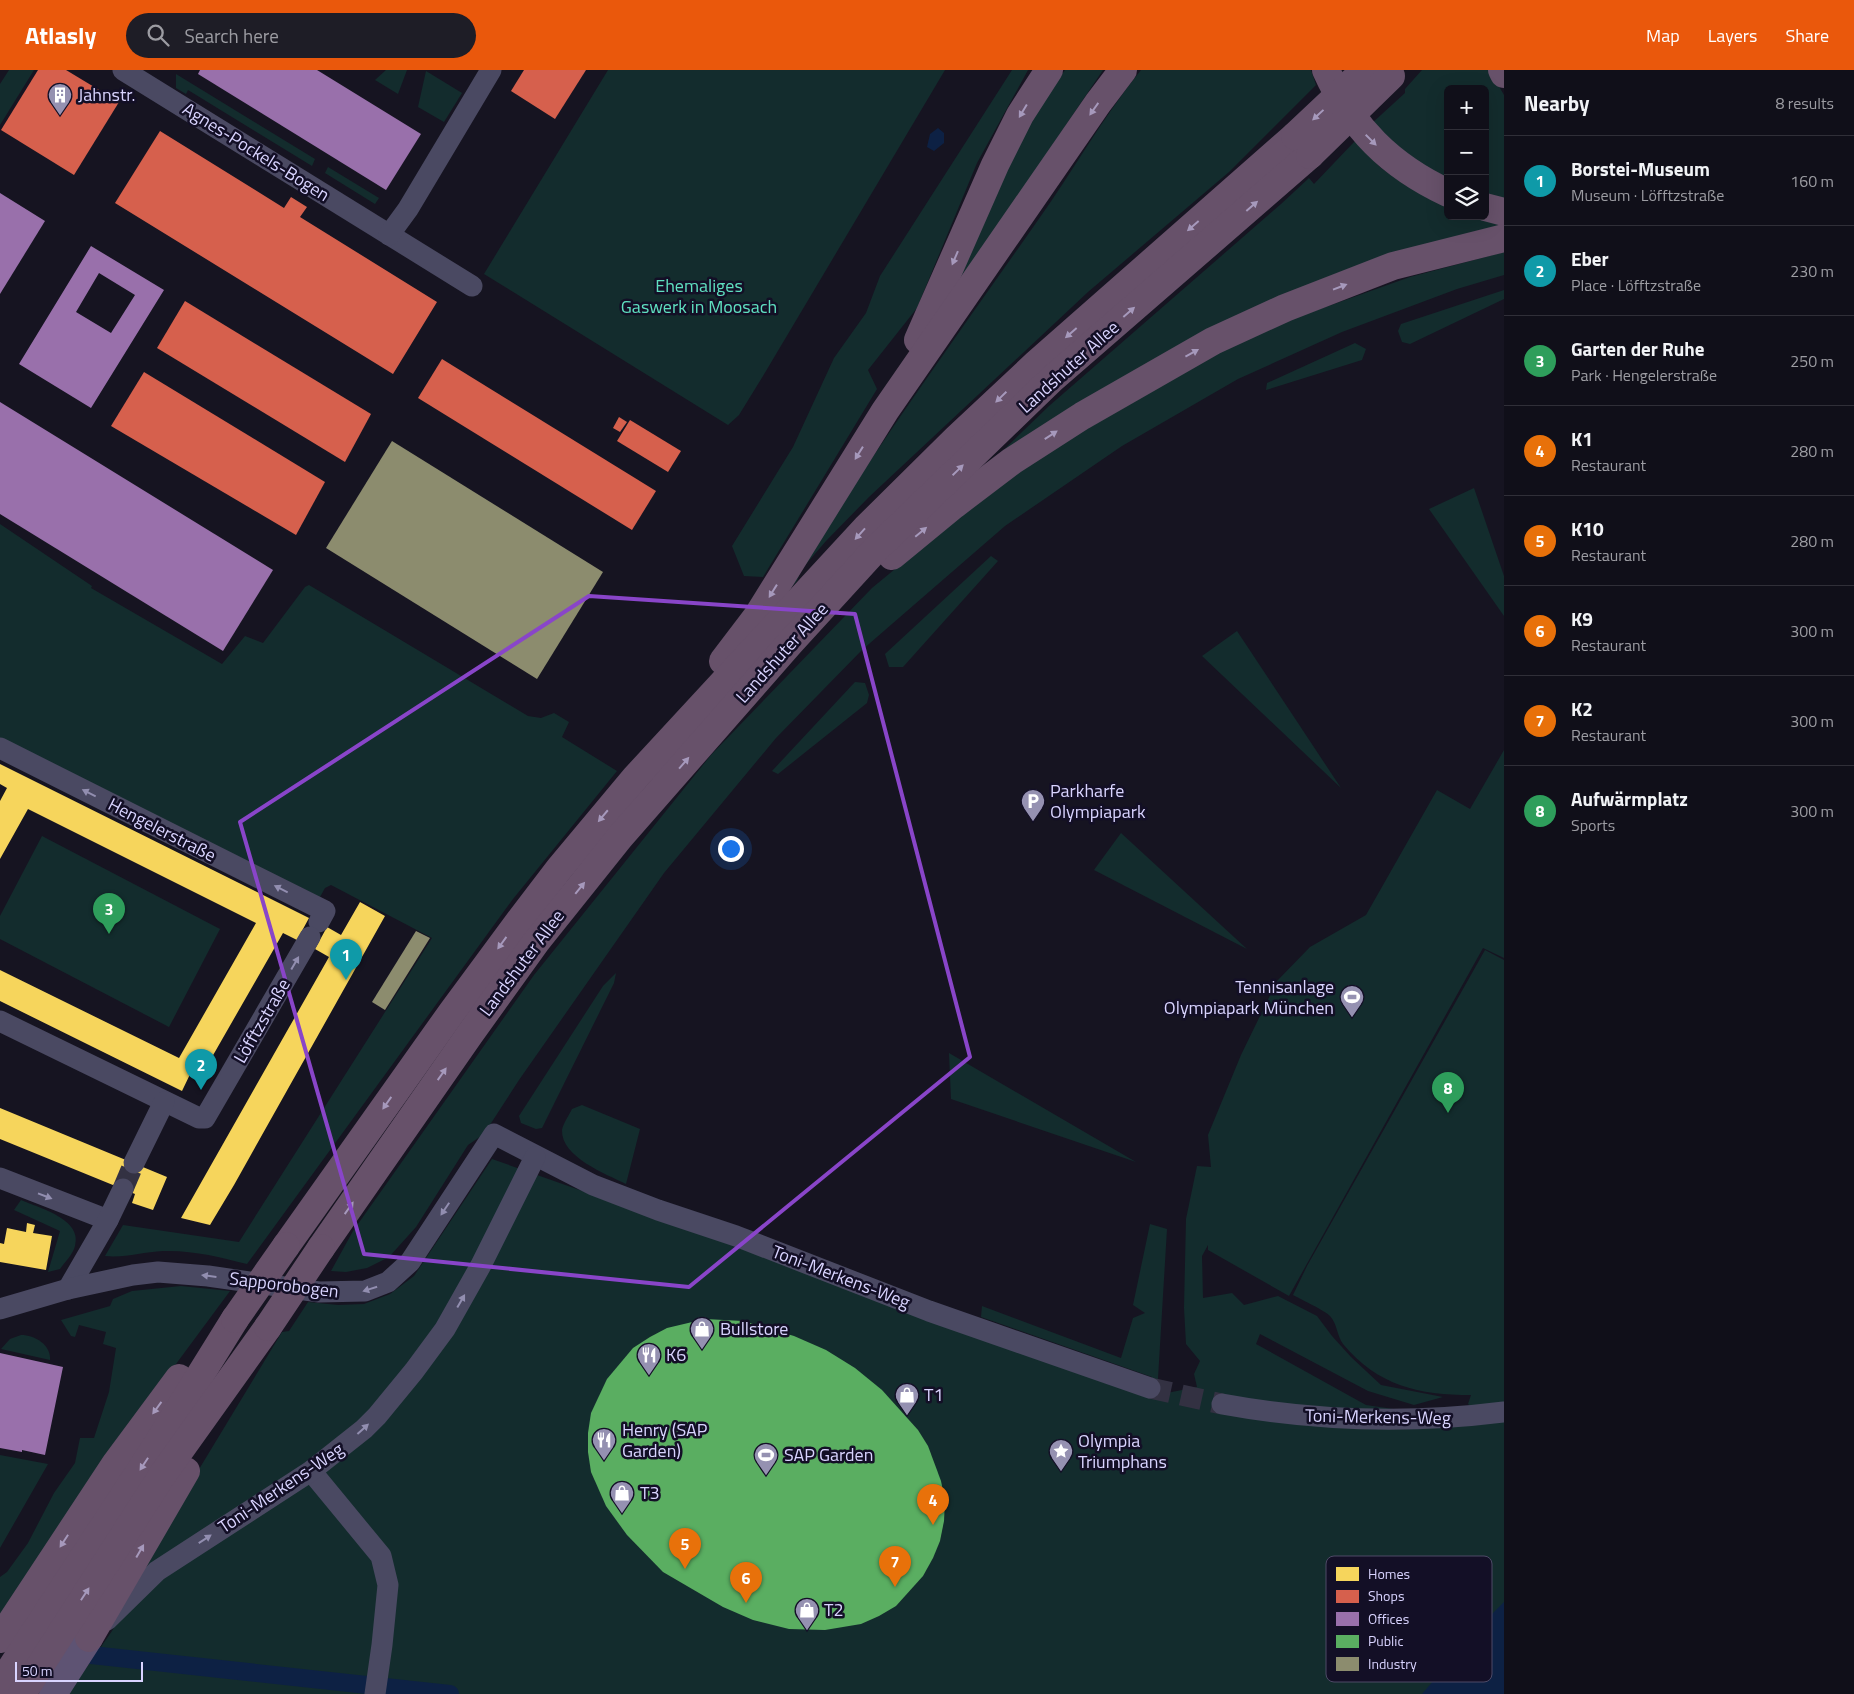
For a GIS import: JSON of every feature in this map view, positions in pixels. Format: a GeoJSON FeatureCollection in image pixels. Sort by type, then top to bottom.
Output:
{"type":"FeatureCollection","features":[{"type":"Feature","properties":{"kind":"highway"},"geometry":{"type":"LineString","coordinates":[[884,412],[945,281],[995,165],[1020,115],[1049,70]]}},
{"type":"Feature","properties":{"kind":"highway","name":"Landshuter Allee"},"geometry":{"type":"LineString","coordinates":[[235,1318],[446,1020],[511,932],[559,869],[635,778],[758,615],[884,412],[1098,102],[1123,70]]}},
{"type":"Feature","properties":{"kind":"highway"},"geometry":{"type":"LineString","coordinates":[[1326,70],[1347,108],[1365,133],[1393,161],[1428,184],[1444,191]]}},
{"type":"Feature","properties":{"kind":"highway","name":"Landshuter Allee"},"geometry":{"type":"LineString","coordinates":[[268,1327],[321,1248],[536,942],[620,837],[790,643],[875,550],[1052,380],[1303,146],[1365,70]]}},
{"type":"Feature","properties":{"kind":"highway"},"geometry":{"type":"LineString","coordinates":[[1502,70],[1504,74]]}},
{"type":"Feature","properties":{"kind":"highway","name":"Landshuter Allee"},"geometry":{"type":"LineString","coordinates":[[635,778],[866,528],[1037,363],[1394,73]]}},
{"type":"Feature","properties":{"kind":"highway"},"geometry":{"type":"LineString","coordinates":[[1489,208],[1504,212]]}},
{"type":"Feature","properties":{"kind":"highway"},"geometry":{"type":"LineString","coordinates":[[790,643],[954,505],[1012,461],[1082,416],[1148,378],[1213,342],[1285,308],[1392,266],[1504,238]]}},
{"type":"Feature","properties":{"kind":"highway"},"geometry":{"type":"LineString","coordinates":[[15,1689],[152,1451],[235,1318]]}},
{"type":"Feature","properties":{"kind":"highway"},"geometry":{"type":"LineString","coordinates":[[3,1634],[132,1441],[177,1380],[235,1318]]}},
{"type":"Feature","properties":{"kind":"highway"},"geometry":{"type":"LineString","coordinates":[[46,1633],[268,1327]]}},
{"type":"Feature","properties":{"kind":"highway"},"geometry":{"type":"LineString","coordinates":[[89,1638],[268,1327]]}},
{"type":"Feature","properties":{"kind":"main road"},"geometry":{"type":"LineString","coordinates":[[54,1693],[89,1638]]}},
{"type":"Feature","properties":{"kind":"street","name":"Agnes-Pockels-Bogen"},"geometry":{"type":"LineString","coordinates":[[122,70],[472,286]]}},
{"type":"Feature","properties":{"kind":"street"},"geometry":{"type":"LineString","coordinates":[[389,235],[408,209],[491,70]]}},
{"type":"Feature","properties":{"kind":"street","name":"Hengelerstraße"},"geometry":{"type":"LineString","coordinates":[[0,748],[318,924]]}},
{"type":"Feature","properties":{"kind":"street","name":"Löfftzstraße"},"geometry":{"type":"LineString","coordinates":[[0,1021],[164,1102],[199,1118],[205,1118],[318,924]]}},
{"type":"Feature","properties":{"kind":"street"},"geometry":{"type":"LineString","coordinates":[[134,1163],[164,1102]]}},
{"type":"Feature","properties":{"kind":"street","name":"Toni-Merkens-Weg"},"geometry":{"type":"LineString","coordinates":[[494,1134],[535,1157],[593,1185],[658,1210],[736,1236],[929,1311],[1150,1388]]}},
{"type":"Feature","properties":{"kind":"street","name":"Sapporobogen"},"geometry":{"type":"LineString","coordinates":[[0,1309],[68,1289],[133,1275],[158,1272],[208,1276],[319,1292],[365,1291],[388,1282],[410,1262],[494,1134]]}},
{"type":"Feature","properties":{"kind":"street","name":"Toni-Merkens-Weg"},"geometry":{"type":"LineString","coordinates":[[89,1638],[157,1571],[311,1471],[376,1416],[414,1371],[445,1328],[481,1265],[535,1157]]}},
{"type":"Feature","properties":{"kind":"street"},"geometry":{"type":"LineString","coordinates":[[0,1178],[108,1220]]}},
{"type":"Feature","properties":{"kind":"street"},"geometry":{"type":"LineString","coordinates":[[68,1289],[108,1220],[122,1189]]}},
{"type":"Feature","properties":{"kind":"street","name":"Toni-Merkens-Weg"},"geometry":{"type":"LineString","coordinates":[[1222,1404],[1294,1415],[1343,1419],[1462,1418],[1504,1412]]}},
{"type":"Feature","properties":{"kind":"street"},"geometry":{"type":"LineString","coordinates":[[311,1471],[380,1556],[382,1562],[388,1585],[375,1694]]}},
{"type":"Feature","properties":{"kind":"highlighted area"},"geometry":{"type":"Polygon","coordinates":[[[589,596],[855,614],[970,1057],[689,1287],[364,1254],[240,822],[589,596]]]}},
{"type":"Feature","properties":{"kind":"green space"},"geometry":{"type":"Polygon","coordinates":[[[9,70],[34,70],[0,125],[0,84],[9,70]]]}},
{"type":"Feature","properties":{"kind":"green space"},"geometry":{"type":"Polygon","coordinates":[[[386,70],[407,70],[398,94],[375,80],[386,70]]]}},
{"type":"Feature","properties":{"kind":"green space","name":"Ehemaliges Gaswerk in Moosach"},"geometry":{"type":"Polygon","coordinates":[[[608,70],[945,70],[763,376],[739,415],[728,425],[484,274],[608,70]]]}},
{"type":"Feature","properties":{"kind":"green space"},"geometry":{"type":"Polygon","coordinates":[[[1012,70],[1028,70],[977,163],[917,308],[868,370],[877,389],[763,577],[744,576],[732,546],[793,447],[834,358],[866,313],[880,276],[1012,70]]]}},
{"type":"Feature","properties":{"kind":"green space"},"geometry":{"type":"Polygon","coordinates":[[[1065,70],[1103,70],[939,320],[1006,164],[1037,109],[1065,70]]]}},
{"type":"Feature","properties":{"kind":"green space"},"geometry":{"type":"Polygon","coordinates":[[[1141,70],[1311,70],[1316,85],[1229,172],[1088,292],[869,497],[826,541],[801,570],[797,581],[778,602],[872,458],[1049,204],[1113,107],[1141,70]]]}},
{"type":"Feature","properties":{"kind":"green space"},"geometry":{"type":"Polygon","coordinates":[[[1422,70],[1494,70],[1497,83],[1504,95],[1504,202],[1489,198],[1489,85],[1444,85],[1444,182],[1370,125],[1405,93],[1405,89],[1422,70]]]}},
{"type":"Feature","properties":{"kind":"green space"},"geometry":{"type":"Polygon","coordinates":[[[426,71],[462,93],[444,122],[418,107],[426,71]]]}},
{"type":"Feature","properties":{"kind":"green space"},"geometry":{"type":"Polygon","coordinates":[[[176,74],[315,159],[312,166],[188,90],[186,94],[176,88],[176,74]]]}},
{"type":"Feature","properties":{"kind":"green space"},"geometry":{"type":"Polygon","coordinates":[[[1355,141],[1380,167],[1405,185],[1444,204],[1444,220],[1489,219],[1504,222],[1504,229],[1362,268],[951,495],[968,475],[993,460],[1049,406],[1309,178],[1314,184],[1355,141]]]}},
{"type":"Feature","properties":{"kind":"green space"},"geometry":{"type":"Polygon","coordinates":[[[328,167],[379,198],[375,204],[325,173],[328,167]]]}},
{"type":"Feature","properties":{"kind":"green space"},"geometry":{"type":"Polygon","coordinates":[[[1504,252],[1504,275],[1457,289],[1342,332],[1238,379],[1122,446],[1005,526],[862,650],[776,738],[664,873],[519,1080],[484,1134],[468,1145],[416,1227],[389,1257],[367,1268],[346,1272],[331,1271],[353,1231],[534,975],[711,755],[872,588],[986,494],[1150,386],[1258,331],[1410,277],[1504,252]]]}},
{"type":"Feature","properties":{"kind":"green space"},"geometry":{"type":"Polygon","coordinates":[[[1504,290],[1504,299],[1410,344],[1402,342],[1398,331],[1401,324],[1504,290]]]}},
{"type":"Feature","properties":{"kind":"green space"},"geometry":{"type":"Polygon","coordinates":[[[1355,343],[1366,349],[1362,360],[1266,390],[1267,383],[1355,343]]]}},
{"type":"Feature","properties":{"kind":"green space"},"geometry":{"type":"Polygon","coordinates":[[[1474,488],[1504,576],[1504,616],[1429,509],[1474,488]]]}},
{"type":"Feature","properties":{"kind":"green space"},"geometry":{"type":"Polygon","coordinates":[[[0,524],[92,586],[91,588],[222,664],[245,636],[263,643],[305,587],[309,585],[528,716],[541,718],[554,713],[569,722],[562,737],[617,771],[513,899],[247,1264],[206,1254],[174,1251],[105,1256],[123,1225],[239,1242],[432,938],[331,885],[325,888],[320,897],[0,738],[0,524]]]}},
{"type":"Feature","properties":{"kind":"green space"},"geometry":{"type":"Polygon","coordinates":[[[991,556],[998,561],[903,667],[889,667],[885,654],[991,556]]]}},
{"type":"Feature","properties":{"kind":"green space"},"geometry":{"type":"Polygon","coordinates":[[[1237,631],[1341,788],[1202,656],[1237,631]]]}},
{"type":"Feature","properties":{"kind":"green space"},"geometry":{"type":"Polygon","coordinates":[[[855,682],[865,683],[869,695],[867,703],[778,774],[772,771],[855,682]]]}},
{"type":"Feature","properties":{"kind":"green space"},"geometry":{"type":"Polygon","coordinates":[[[1504,750],[1504,958],[1483,948],[1289,1296],[1208,1250],[1208,1245],[1202,1256],[1203,1298],[1232,1293],[1244,1305],[1278,1296],[1317,1316],[1351,1357],[1381,1385],[1443,1397],[1414,1405],[1368,1391],[1260,1334],[1256,1344],[1366,1405],[1407,1411],[1474,1409],[1468,1404],[1471,1395],[1452,1395],[1417,1390],[1385,1379],[1370,1370],[1343,1344],[1330,1316],[1293,1295],[1307,1266],[1485,950],[1504,960],[1504,1694],[68,1694],[112,1631],[184,1494],[282,1332],[289,1331],[308,1302],[338,1305],[364,1304],[390,1294],[414,1276],[492,1159],[1149,1396],[1152,1377],[981,1317],[982,1306],[1121,1358],[1133,1318],[1145,1313],[1133,1305],[1150,1224],[1167,1229],[1157,1395],[1197,1387],[1194,1374],[1200,1361],[1186,1344],[1184,1308],[1186,1219],[1197,1166],[1211,1167],[1208,1135],[1241,1055],[1277,981],[1310,947],[1366,915],[1437,790],[1470,809],[1504,750]]]}},
{"type":"Feature","properties":{"kind":"green space"},"geometry":{"type":"Polygon","coordinates":[[[1121,833],[1247,949],[1094,870],[1121,833]]]}},
{"type":"Feature","properties":{"kind":"green space"},"geometry":{"type":"Polygon","coordinates":[[[42,836],[220,929],[169,1027],[0,939],[0,916],[42,836]]]}},
{"type":"Feature","properties":{"kind":"green space"},"geometry":{"type":"Polygon","coordinates":[[[616,973],[614,983],[542,1128],[536,1129],[521,1123],[519,1116],[603,986],[616,973]]]}},
{"type":"Feature","properties":{"kind":"green space"},"geometry":{"type":"Polygon","coordinates":[[[949,1053],[1136,1162],[951,1099],[949,1053]]]}},
{"type":"Feature","properties":{"kind":"green space"},"geometry":{"type":"Polygon","coordinates":[[[582,1105],[640,1129],[626,1184],[586,1163],[569,1148],[564,1140],[562,1130],[566,1120],[572,1109],[582,1105]]]}},
{"type":"Feature","properties":{"kind":"green space"},"geometry":{"type":"Polygon","coordinates":[[[21,1200],[58,1216],[72,1229],[76,1237],[75,1246],[71,1255],[60,1269],[48,1272],[60,1231],[14,1210],[21,1200]]]}},
{"type":"Feature","properties":{"kind":"green space"},"geometry":{"type":"Polygon","coordinates":[[[181,1286],[230,1291],[156,1391],[0,1616],[0,1577],[7,1572],[28,1543],[54,1493],[75,1463],[80,1438],[94,1438],[109,1392],[116,1348],[103,1344],[106,1332],[79,1325],[75,1337],[71,1336],[61,1320],[110,1306],[113,1299],[132,1291],[181,1286]]]}},
{"type":"Feature","properties":{"kind":"green space"},"geometry":{"type":"Polygon","coordinates":[[[21,1335],[37,1339],[45,1345],[50,1355],[50,1360],[1,1349],[10,1339],[21,1335]]]}},
{"type":"Feature","properties":{"kind":"green space"},"geometry":{"type":"Polygon","coordinates":[[[0,1455],[48,1464],[0,1548],[0,1455]]]}},
{"type":"Feature","properties":{"kind":"water"},"geometry":{"type":"Polygon","coordinates":[[[938,128],[944,133],[944,143],[934,151],[927,147],[930,134],[938,128]]]}},
{"type":"Feature","properties":{"kind":"water"},"geometry":{"type":"Polygon","coordinates":[[[1504,1602],[1504,1694],[1422,1694],[1432,1682],[1492,1682],[1492,1614],[1504,1602]]]}},
{"type":"Feature","properties":{"kind":"building: Homes"},"geometry":{"type":"Polygon","coordinates":[[[0,764],[309,918],[297,940],[283,933],[204,1071],[194,1066],[182,1091],[0,1001],[0,970],[179,1058],[256,923],[28,809],[0,859],[0,801],[7,788],[0,784],[0,764]]]}},
{"type":"Feature","properties":{"kind":"building: Homes"},"geometry":{"type":"Polygon","coordinates":[[[360,902],[385,916],[234,1185],[210,1225],[181,1218],[329,957],[315,949],[327,927],[341,935],[360,902]]]}},
{"type":"Feature","properties":{"kind":"building: Homes"},"geometry":{"type":"Polygon","coordinates":[[[0,1108],[167,1177],[153,1210],[132,1203],[135,1194],[0,1139],[0,1108]]]}},
{"type":"Feature","properties":{"kind":"building: Homes"},"geometry":{"type":"Polygon","coordinates":[[[27,1223],[35,1225],[33,1233],[52,1236],[46,1270],[0,1262],[0,1243],[4,1244],[7,1228],[26,1232],[27,1223]]]}},
{"type":"Feature","properties":{"kind":"building: Shops","name":"Jahnstr."},"geometry":{"type":"Polygon","coordinates":[[[38,70],[66,70],[119,102],[74,175],[1,130],[38,70]]]}},
{"type":"Feature","properties":{"kind":"building: Shops"},"geometry":{"type":"Polygon","coordinates":[[[524,70],[586,70],[555,119],[511,91],[524,70]]]}},
{"type":"Feature","properties":{"kind":"building: Shops"},"geometry":{"type":"Polygon","coordinates":[[[160,131],[284,208],[291,197],[307,207],[300,217],[437,302],[393,374],[115,203],[160,131]]]}},
{"type":"Feature","properties":{"kind":"building: Shops"},"geometry":{"type":"Polygon","coordinates":[[[185,301],[371,414],[345,462],[157,348],[185,301]]]}},
{"type":"Feature","properties":{"kind":"building: Shops"},"geometry":{"type":"Polygon","coordinates":[[[442,359],[656,491],[632,530],[418,398],[442,359]]]}},
{"type":"Feature","properties":{"kind":"building: Shops"},"geometry":{"type":"Polygon","coordinates":[[[144,372],[325,482],[296,535],[111,426],[144,372]]]}},
{"type":"Feature","properties":{"kind":"building: Shops"},"geometry":{"type":"Polygon","coordinates":[[[619,417],[627,422],[620,432],[613,428],[619,417]]]}},
{"type":"Feature","properties":{"kind":"building: Shops"},"geometry":{"type":"Polygon","coordinates":[[[630,420],[681,451],[668,472],[617,441],[630,420]]]}},
{"type":"Feature","properties":{"kind":"building: Offices"},"geometry":{"type":"Polygon","coordinates":[[[200,70],[317,70],[421,134],[386,190],[198,74],[200,70]]]}},
{"type":"Feature","properties":{"kind":"building: Offices"},"geometry":{"type":"Polygon","coordinates":[[[0,193],[45,221],[0,294],[0,193]]]}},
{"type":"Feature","properties":{"kind":"building: Offices"},"geometry":{"type":"Polygon","coordinates":[[[91,246],[164,290],[91,408],[19,364],[91,246]],[[99,273],[76,312],[111,333],[135,295],[99,273]]]}},
{"type":"Feature","properties":{"kind":"building: Offices"},"geometry":{"type":"Polygon","coordinates":[[[0,402],[273,570],[223,651],[0,514],[0,402]]]}},
{"type":"Feature","properties":{"kind":"building: Offices"},"geometry":{"type":"Polygon","coordinates":[[[0,1353],[63,1367],[45,1455],[0,1448],[0,1353]]]}},
{"type":"Feature","properties":{"kind":"building: Public","name":"SAP Garden"},"geometry":{"type":"Polygon","coordinates":[[[705,1319],[743,1321],[794,1336],[826,1350],[855,1368],[882,1390],[918,1430],[928,1446],[941,1481],[945,1501],[944,1521],[940,1541],[923,1576],[896,1606],[861,1624],[825,1630],[789,1629],[753,1620],[723,1607],[663,1572],[627,1535],[606,1506],[591,1472],[588,1433],[591,1413],[607,1379],[633,1348],[650,1337],[667,1328],[705,1319]]]}},
{"type":"Feature","properties":{"kind":"building: Industry"},"geometry":{"type":"Polygon","coordinates":[[[392,441],[603,572],[537,679],[326,548],[392,441]]]}},
{"type":"Feature","properties":{"kind":"building: Industry"},"geometry":{"type":"Polygon","coordinates":[[[416,931],[430,938],[385,1010],[372,1002],[416,931]]]}},
{"type":"Feature","properties":{"kind":"waterway"},"geometry":{"type":"LineString","coordinates":[[73,1653],[450,1694]]}},
{"type":"Feature","properties":{"kind":"tunnel"},"geometry":{"type":"LineString","coordinates":[[123,1189],[134,1163]]}},
{"type":"Feature","properties":{"kind":"tunnel"},"geometry":{"type":"LineString","coordinates":[[1150,1388],[1222,1404]]}},
{"type":"Feature","properties":{"kind":"place","name":"Jahnstr."},"geometry":{"type":"Point","coordinates":[60,116]}},
{"type":"Feature","properties":{"kind":"place","name":"Parkharfe Olympiapark"},"geometry":{"type":"Point","coordinates":[1033,822]}},
{"type":"Feature","properties":{"kind":"place","name":"Garten der Ruhe"},"geometry":{"type":"Point","coordinates":[109,934]}},
{"type":"Feature","properties":{"kind":"place","name":"Borstei-Museum"},"geometry":{"type":"Point","coordinates":[346,980]}},
{"type":"Feature","properties":{"kind":"place","name":"Tennisanlage Olympiapark München"},"geometry":{"type":"Point","coordinates":[1352,1018]}},
{"type":"Feature","properties":{"kind":"place","name":"Eber"},"geometry":{"type":"Point","coordinates":[201,1090]}},
{"type":"Feature","properties":{"kind":"place","name":"Aufwärmplatz"},"geometry":{"type":"Point","coordinates":[1448,1113]}},
{"type":"Feature","properties":{"kind":"place","name":"Bullstore"},"geometry":{"type":"Point","coordinates":[702,1350]}},
{"type":"Feature","properties":{"kind":"place","name":"K6"},"geometry":{"type":"Point","coordinates":[649,1376]}},
{"type":"Feature","properties":{"kind":"place","name":"T1"},"geometry":{"type":"Point","coordinates":[907,1416]}},
{"type":"Feature","properties":{"kind":"place","name":"Henry (SAP Garden)"},"geometry":{"type":"Point","coordinates":[604,1461]}},
{"type":"Feature","properties":{"kind":"place","name":"Olympia Triumphans"},"geometry":{"type":"Point","coordinates":[1061,1472]}},
{"type":"Feature","properties":{"kind":"place","name":"SAP Garden"},"geometry":{"type":"Point","coordinates":[766,1476]}},
{"type":"Feature","properties":{"kind":"place","name":"T3"},"geometry":{"type":"Point","coordinates":[622,1514]}},
{"type":"Feature","properties":{"kind":"place","name":"K1"},"geometry":{"type":"Point","coordinates":[933,1525]}},
{"type":"Feature","properties":{"kind":"place","name":"K10"},"geometry":{"type":"Point","coordinates":[685,1569]}},
{"type":"Feature","properties":{"kind":"place","name":"K2"},"geometry":{"type":"Point","coordinates":[895,1587]}},
{"type":"Feature","properties":{"kind":"place","name":"K9"},"geometry":{"type":"Point","coordinates":[746,1603]}},
{"type":"Feature","properties":{"kind":"place","name":"T2"},"geometry":{"type":"Point","coordinates":[807,1631]}}]}
